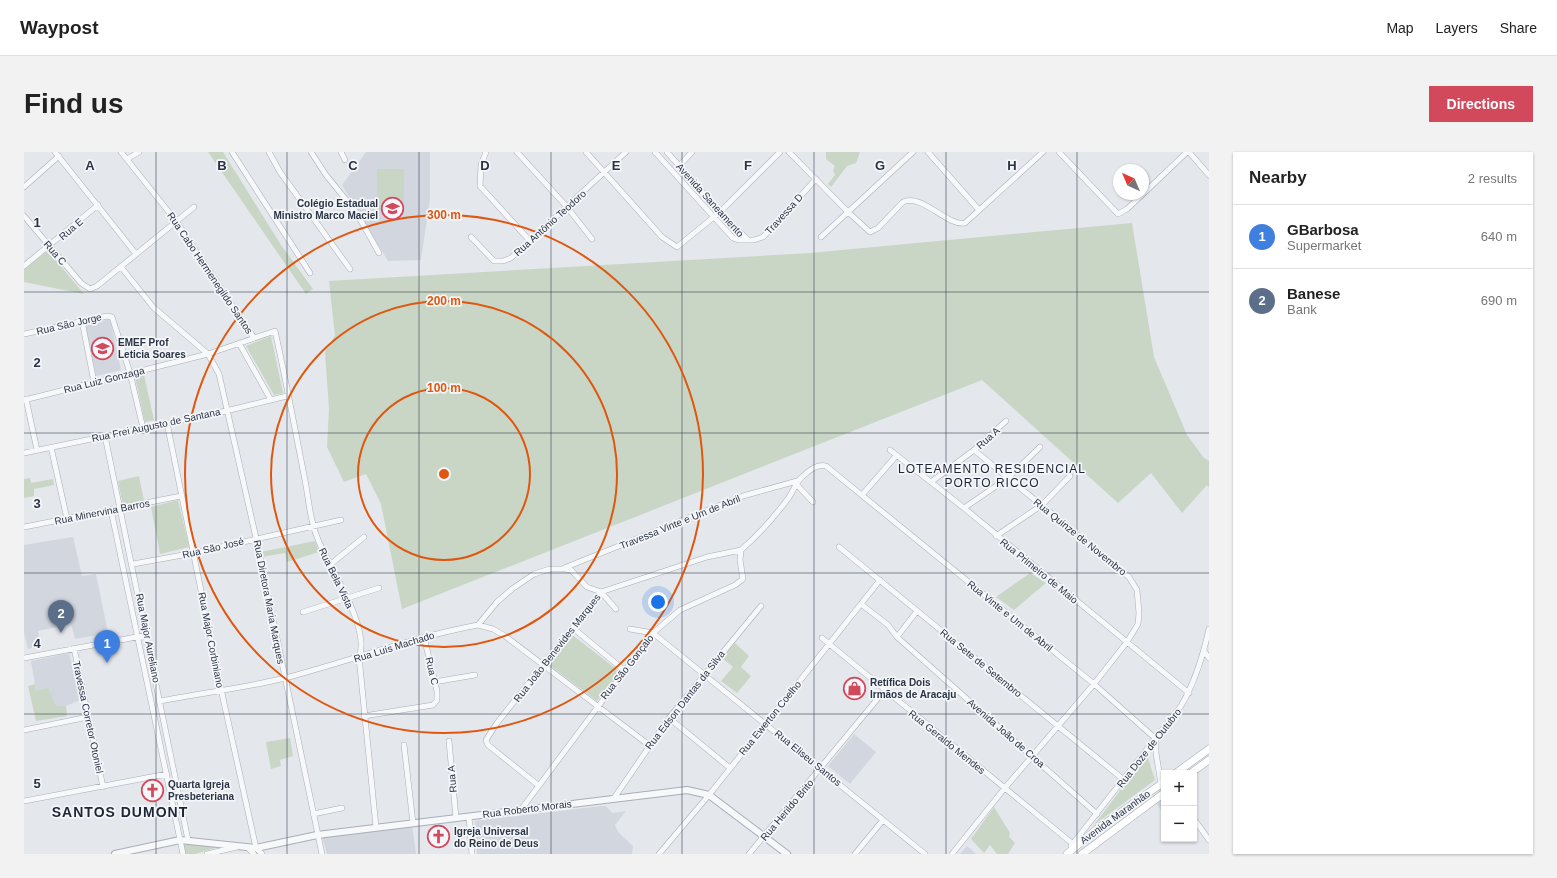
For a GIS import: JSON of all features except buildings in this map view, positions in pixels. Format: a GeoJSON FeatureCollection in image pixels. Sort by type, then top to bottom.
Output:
{"type":"FeatureCollection","features":[{"type":"Feature","properties":{"kind":"main road"},"geometry":{"type":"LineString","coordinates":[[1180,770],[1209,749]]}},
{"type":"Feature","properties":{"kind":"main road"},"geometry":{"type":"LineString","coordinates":[[1195,770],[1209,760]]}},
{"type":"Feature","properties":{"kind":"main road","name":"Avenida Maranhão"},"geometry":{"type":"LineString","coordinates":[[1067,854],[1097,829],[1161,784]]}},
{"type":"Feature","properties":{"kind":"main road","name":"Avenida Maranhão"},"geometry":{"type":"LineString","coordinates":[[1082,854],[1161,795]]}},
{"type":"Feature","properties":{"kind":"street","name":"Rua Cabo Hermenegildo Santos"},"geometry":{"type":"LineString","coordinates":[[121,152],[176,221],[207,265],[254,338]]}},
{"type":"Feature","properties":{"kind":"street"},"geometry":{"type":"LineString","coordinates":[[127,159],[139,152]]}},
{"type":"Feature","properties":{"kind":"street"},"geometry":{"type":"LineString","coordinates":[[232,152],[310,273]]}},
{"type":"Feature","properties":{"kind":"street"},"geometry":{"type":"LineString","coordinates":[[269,152],[280,172],[350,269]]}},
{"type":"Feature","properties":{"kind":"street"},"geometry":{"type":"LineString","coordinates":[[311,152],[326,175],[362,222],[379,253]]}},
{"type":"Feature","properties":{"kind":"street"},"geometry":{"type":"LineString","coordinates":[[341,152],[345,160]]}},
{"type":"Feature","properties":{"kind":"street"},"geometry":{"type":"LineString","coordinates":[[486,152],[481,165],[479,181],[484,191],[530,241]]}},
{"type":"Feature","properties":{"kind":"street"},"geometry":{"type":"LineString","coordinates":[[517,152],[567,208],[592,239]]}},
{"type":"Feature","properties":{"kind":"street"},"geometry":{"type":"LineString","coordinates":[[586,152],[662,236],[677,247],[714,218],[780,152]]}},
{"type":"Feature","properties":{"kind":"street","name":"Rua Antônio Teodoro"},"geometry":{"type":"LineString","coordinates":[[471,237],[494,261],[511,258],[626,152]]}},
{"type":"Feature","properties":{"kind":"street","name":"Avenida Saneamento"},"geometry":{"type":"LineString","coordinates":[[655,152],[714,218],[735,239],[747,239]]}},
{"type":"Feature","properties":{"kind":"street","name":"Avenida Saneamento"},"geometry":{"type":"LineString","coordinates":[[667,152],[720,212],[747,239]]}},
{"type":"Feature","properties":{"kind":"street"},"geometry":{"type":"LineString","coordinates":[[679,166],[692,152]]}},
{"type":"Feature","properties":{"kind":"street"},"geometry":{"type":"LineString","coordinates":[[789,152],[848,212],[870,232],[875,230],[905,201],[924,205],[961,223],[965,223],[1043,152]]}},
{"type":"Feature","properties":{"kind":"street"},"geometry":{"type":"LineString","coordinates":[[821,237],[913,152]]}},
{"type":"Feature","properties":{"kind":"street"},"geometry":{"type":"LineString","coordinates":[[928,152],[979,210]]}},
{"type":"Feature","properties":{"kind":"street"},"geometry":{"type":"LineString","coordinates":[[1058,152],[1118,214],[1127,209],[1137,200]]}},
{"type":"Feature","properties":{"kind":"street"},"geometry":{"type":"LineString","coordinates":[[1149,188],[1188,152],[1209,175]]}},
{"type":"Feature","properties":{"kind":"street"},"geometry":{"type":"LineString","coordinates":[[24,187],[57,154],[136,254]]}},
{"type":"Feature","properties":{"kind":"street","name":"Travessa D"},"geometry":{"type":"LineString","coordinates":[[747,239],[757,240],[764,236],[816,178]]}},
{"type":"Feature","properties":{"kind":"street","name":"Rua E"},"geometry":{"type":"LineString","coordinates":[[24,266],[98,205]]}},
{"type":"Feature","properties":{"kind":"street"},"geometry":{"type":"LineString","coordinates":[[194,207],[121,267],[153,307],[208,354]]}},
{"type":"Feature","properties":{"kind":"street","name":"Rua C"},"geometry":{"type":"LineString","coordinates":[[24,216],[88,289],[97,286],[121,267]]}},
{"type":"Feature","properties":{"kind":"street","name":"Rua São Jorge"},"geometry":{"type":"LineString","coordinates":[[24,334],[106,316],[113,318],[130,373]]}},
{"type":"Feature","properties":{"kind":"street"},"geometry":{"type":"LineString","coordinates":[[82,321],[94,382]]}},
{"type":"Feature","properties":{"kind":"street","name":"Rua Luiz Gonzaga"},"geometry":{"type":"LineString","coordinates":[[25,399],[208,354],[275,331]]}},
{"type":"Feature","properties":{"kind":"street","name":"Rua Bela Vista"},"geometry":{"type":"LineString","coordinates":[[275,331],[287,396],[306,482],[312,526],[347,598],[362,649],[359,657],[376,828]]}},
{"type":"Feature","properties":{"kind":"street"},"geometry":{"type":"LineString","coordinates":[[239,343],[271,400]]}},
{"type":"Feature","properties":{"kind":"street","name":"Rua Diretora Maria Marques"},"geometry":{"type":"LineString","coordinates":[[208,354],[219,374],[226,411],[256,538],[284,678],[322,854]]}},
{"type":"Feature","properties":{"kind":"street"},"geometry":{"type":"LineString","coordinates":[[130,373],[144,428]]}},
{"type":"Feature","properties":{"kind":"street","name":"Rua Frei Augusto de Santana"},"geometry":{"type":"LineString","coordinates":[[24,453],[226,411],[287,396]]}},
{"type":"Feature","properties":{"kind":"street"},"geometry":{"type":"LineString","coordinates":[[25,399],[37,450]]}},
{"type":"Feature","properties":{"kind":"street","name":"Rua A"},"geometry":{"type":"LineString","coordinates":[[930,482],[974,450],[1006,421]]}},
{"type":"Feature","properties":{"kind":"street","name":"Rua Major Corbiniano"},"geometry":{"type":"LineString","coordinates":[[167,423],[255,851]]}},
{"type":"Feature","properties":{"kind":"street","name":"Rua Major Aureliano"},"geometry":{"type":"LineString","coordinates":[[105,436],[188,840]]}},
{"type":"Feature","properties":{"kind":"street"},"geometry":{"type":"LineString","coordinates":[[51,447],[67,519]]}},
{"type":"Feature","properties":{"kind":"street"},"geometry":{"type":"LineString","coordinates":[[964,508],[1008,478],[1040,447]]}},
{"type":"Feature","properties":{"kind":"street","name":"Rua Primeiro de Maio"},"geometry":{"type":"LineString","coordinates":[[890,450],[964,508],[996,536],[1189,693]]}},
{"type":"Feature","properties":{"kind":"street","name":"Rua Quinze de Novembro"},"geometry":{"type":"LineString","coordinates":[[974,450],[1132,580],[1137,590],[1138,624],[1127,642]]}},
{"type":"Feature","properties":{"kind":"street"},"geometry":{"type":"LineString","coordinates":[[862,495],[896,456]]}},
{"type":"Feature","properties":{"kind":"street","name":"Rua Vinte e Um de Abril"},"geometry":{"type":"LineString","coordinates":[[797,482],[815,467],[821,465],[826,466],[1094,684],[1156,739]]}},
{"type":"Feature","properties":{"kind":"street"},"geometry":{"type":"LineString","coordinates":[[996,536],[1042,505],[1070,476]]}},
{"type":"Feature","properties":{"kind":"street"},"geometry":{"type":"LineString","coordinates":[[741,550],[786,502],[797,482],[813,502]]}},
{"type":"Feature","properties":{"kind":"street","name":"Travessa Vinte e Um de Abril"},"geometry":{"type":"LineString","coordinates":[[564,569],[743,496],[797,482]]}},
{"type":"Feature","properties":{"kind":"street","name":"Rua Minervina Barros"},"geometry":{"type":"LineString","coordinates":[[24,527],[181,496]]}},
{"type":"Feature","properties":{"kind":"street","name":"Rua Major Aureliano"},"geometry":{"type":"LineString","coordinates":[[111,510],[183,854]]}},
{"type":"Feature","properties":{"kind":"street","name":"Rua São José"},"geometry":{"type":"LineString","coordinates":[[132,564],[194,553],[341,520]]}},
{"type":"Feature","properties":{"kind":"street"},"geometry":{"type":"LineString","coordinates":[[331,564],[364,537]]}},
{"type":"Feature","properties":{"kind":"street","name":"Rua Sete de Setembro"},"geometry":{"type":"LineString","coordinates":[[839,547],[1124,780]]}},
{"type":"Feature","properties":{"kind":"street","name":"Rua João Benevides Marques"},"geometry":{"type":"LineString","coordinates":[[538,785],[488,745],[486,740],[488,735],[543,664],[601,592],[707,557],[741,550]]}},
{"type":"Feature","properties":{"kind":"street","name":"Rua São Gonçalo"},"geometry":{"type":"LineString","coordinates":[[520,811],[653,633],[680,610],[735,585],[743,579],[740,560],[741,550]]}},
{"type":"Feature","properties":{"kind":"street"},"geometry":{"type":"LineString","coordinates":[[616,609],[601,592],[587,587],[571,570],[543,570],[524,580],[497,602],[478,625],[498,632],[543,664],[649,745]]}},
{"type":"Feature","properties":{"kind":"street","name":"Rua Ewerton Coelho"},"geometry":{"type":"LineString","coordinates":[[659,854],[709,795],[880,580]]}},
{"type":"Feature","properties":{"kind":"street"},"geometry":{"type":"LineString","coordinates":[[303,612],[379,588]]}},
{"type":"Feature","properties":{"kind":"street","name":"Avenida João de Croa"},"geometry":{"type":"LineString","coordinates":[[862,604],[888,625],[897,637],[1097,814]]}},
{"type":"Feature","properties":{"kind":"street","name":"Rua Edson Dantas da Silva"},"geometry":{"type":"LineString","coordinates":[[614,798],[669,718],[761,606]]}},
{"type":"Feature","properties":{"kind":"street"},"geometry":{"type":"LineString","coordinates":[[897,637],[917,611]]}},
{"type":"Feature","properties":{"kind":"street","name":"Rua Luís Machado"},"geometry":{"type":"LineString","coordinates":[[160,701],[284,678],[359,657],[424,636],[478,625]]}},
{"type":"Feature","properties":{"kind":"street"},"geometry":{"type":"LineString","coordinates":[[573,628],[625,670]]}},
{"type":"Feature","properties":{"kind":"street"},"geometry":{"type":"LineString","coordinates":[[630,629],[653,633]]}},
{"type":"Feature","properties":{"kind":"street","name":"Rua Doze de Outubro"},"geometry":{"type":"LineString","coordinates":[[1067,854],[1073,844],[1172,719],[1189,693],[1204,651],[1209,629]]}},
{"type":"Feature","properties":{"kind":"street","name":"Rua Eliseu Santos"},"geometry":{"type":"LineString","coordinates":[[653,633],[925,854]]}},
{"type":"Feature","properties":{"kind":"street"},"geometry":{"type":"LineString","coordinates":[[24,658],[147,635]]}},
{"type":"Feature","properties":{"kind":"street","name":"Rua C"},"geometry":{"type":"LineString","coordinates":[[364,716],[434,705],[437,695],[424,636]]}},
{"type":"Feature","properties":{"kind":"street","name":"Rua Geraldo Mendes"},"geometry":{"type":"LineString","coordinates":[[822,638],[884,691],[1073,844]]}},
{"type":"Feature","properties":{"kind":"street"},"geometry":{"type":"LineString","coordinates":[[952,854],[1004,789],[1094,684],[1127,642]]}},
{"type":"Feature","properties":{"kind":"street","name":"Travessa Corretor Otoniel"},"geometry":{"type":"LineString","coordinates":[[74,648],[103,786]]}},
{"type":"Feature","properties":{"kind":"street"},"geometry":{"type":"LineString","coordinates":[[1204,651],[1209,658]]}},
{"type":"Feature","properties":{"kind":"street"},"geometry":{"type":"LineString","coordinates":[[434,682],[475,675]]}},
{"type":"Feature","properties":{"kind":"street","name":"Rua Herildo Brito"},"geometry":{"type":"LineString","coordinates":[[749,854],[822,769],[884,691]]}},
{"type":"Feature","properties":{"kind":"street"},"geometry":{"type":"LineString","coordinates":[[24,730],[88,717]]}},
{"type":"Feature","properties":{"kind":"street"},"geometry":{"type":"LineString","coordinates":[[669,718],[730,768]]}},
{"type":"Feature","properties":{"kind":"street"},"geometry":{"type":"LineString","coordinates":[[1156,739],[1156,753],[1161,778]]}},
{"type":"Feature","properties":{"kind":"street","name":"Rua A"},"geometry":{"type":"LineString","coordinates":[[448,741],[456,818]]}},
{"type":"Feature","properties":{"kind":"street"},"geometry":{"type":"LineString","coordinates":[[404,745],[413,823]]}},
{"type":"Feature","properties":{"kind":"street"},"geometry":{"type":"LineString","coordinates":[[24,801],[167,774]]}},
{"type":"Feature","properties":{"kind":"street","name":"Rua Roberto Morais"},"geometry":{"type":"LineString","coordinates":[[115,854],[180,840],[248,848],[255,851],[317,835],[687,790],[709,795],[787,854]]}},
{"type":"Feature","properties":{"kind":"street"},"geometry":{"type":"LineString","coordinates":[[313,814],[342,808]]}},
{"type":"Feature","properties":{"kind":"street"},"geometry":{"type":"LineString","coordinates":[[469,816],[472,854]]}},
{"type":"Feature","properties":{"kind":"street"},"geometry":{"type":"LineString","coordinates":[[855,854],[883,820]]}},
{"type":"Feature","properties":{"kind":"street"},"geometry":{"type":"LineString","coordinates":[[1197,823],[1209,840]]}},
{"type":"Feature","properties":{"kind":"street"},"geometry":{"type":"LineString","coordinates":[[207,854],[238,847]]}},
{"type":"Feature","properties":{"kind":"street"},"geometry":{"type":"LineString","coordinates":[[255,851],[262,854]]}},
{"type":"Feature","properties":{"kind":"shaded area","name":"Colégio Estadual Ministro Marco Maciel"},"geometry":{"type":"Polygon","coordinates":[[[366,152],[430,152],[430,199],[421,260],[388,261],[342,185],[366,152]]]}},
{"type":"Feature","properties":{"kind":"shaded area","name":"EMEF Prof Leticia Soares"},"geometry":{"type":"Polygon","coordinates":[[[110,319],[121,370],[96,376],[85,325],[110,319]]]}},
{"type":"Feature","properties":{"kind":"shaded area"},"geometry":{"type":"Polygon","coordinates":[[[73,537],[82,576],[96,574],[108,633],[75,639],[71,624],[38,631],[40,646],[28,649],[24,633],[24,545],[73,537]]]}},
{"type":"Feature","properties":{"kind":"shaded area"},"geometry":{"type":"Polygon","coordinates":[[[69,653],[80,700],[66,706],[56,706],[36,691],[31,661],[69,653]]]}},
{"type":"Feature","properties":{"kind":"shaded area"},"geometry":{"type":"Polygon","coordinates":[[[854,734],[876,752],[850,784],[828,766],[854,734]]]}},
{"type":"Feature","properties":{"kind":"shaded area"},"geometry":{"type":"Polygon","coordinates":[[[1161,800],[1161,810],[1156,803],[1161,800]]]}},
{"type":"Feature","properties":{"kind":"shaded area"},"geometry":{"type":"Polygon","coordinates":[[[606,806],[612,813],[626,811],[615,825],[618,832],[633,846],[632,854],[477,854],[475,821],[606,806]]]}},
{"type":"Feature","properties":{"kind":"shaded area"},"geometry":{"type":"Polygon","coordinates":[[[412,825],[416,854],[327,854],[322,837],[412,825]]]}},
{"type":"Feature","properties":{"kind":"shaded area"},"geometry":{"type":"Polygon","coordinates":[[[967,846],[976,854],[960,854],[967,846]]]}},
{"type":"Feature","properties":{"kind":"green space"},"geometry":{"type":"Polygon","coordinates":[[[208,152],[223,152],[281,245],[313,289],[306,294],[208,152]]]}},
{"type":"Feature","properties":{"kind":"green space"},"geometry":{"type":"Polygon","coordinates":[[[826,152],[860,152],[856,163],[847,166],[831,187],[828,184],[835,175],[833,170],[835,166],[826,159],[826,152]]]}},
{"type":"Feature","properties":{"kind":"green space"},"geometry":{"type":"Polygon","coordinates":[[[377,169],[404,169],[404,210],[377,210],[377,169]]]}},
{"type":"Feature","properties":{"kind":"green space"},"geometry":{"type":"Polygon","coordinates":[[[1132,223],[1154,357],[1187,435],[1204,458],[1209,461],[1209,488],[1207,485],[1182,513],[1151,473],[1118,503],[982,380],[402,609],[381,504],[366,474],[344,482],[327,447],[329,409],[325,352],[335,335],[329,281],[810,253],[1132,223]]]}},
{"type":"Feature","properties":{"kind":"green space"},"geometry":{"type":"Polygon","coordinates":[[[48,251],[84,294],[24,282],[24,268],[48,251]]]}},
{"type":"Feature","properties":{"kind":"green space"},"geometry":{"type":"Polygon","coordinates":[[[271,336],[283,393],[274,395],[246,346],[271,336]]]}},
{"type":"Feature","properties":{"kind":"green space"},"geometry":{"type":"Polygon","coordinates":[[[144,375],[154,420],[145,422],[135,377],[144,375]]]}},
{"type":"Feature","properties":{"kind":"green space"},"geometry":{"type":"Polygon","coordinates":[[[139,476],[144,501],[123,505],[118,481],[139,476]]]}},
{"type":"Feature","properties":{"kind":"green space"},"geometry":{"type":"Polygon","coordinates":[[[30,478],[31,483],[53,479],[54,485],[34,489],[34,496],[24,498],[24,479],[30,478]]]}},
{"type":"Feature","properties":{"kind":"green space"},"geometry":{"type":"Polygon","coordinates":[[[178,500],[189,547],[160,554],[151,507],[178,500]]]}},
{"type":"Feature","properties":{"kind":"green space"},"geometry":{"type":"Polygon","coordinates":[[[315,541],[319,552],[287,562],[285,553],[262,557],[261,552],[315,541]]]}},
{"type":"Feature","properties":{"kind":"green space"},"geometry":{"type":"Polygon","coordinates":[[[1030,573],[1046,583],[1014,610],[996,597],[1030,573]]]}},
{"type":"Feature","properties":{"kind":"green space"},"geometry":{"type":"Polygon","coordinates":[[[571,634],[620,672],[597,701],[548,664],[571,634]]]}},
{"type":"Feature","properties":{"kind":"green space"},"geometry":{"type":"Polygon","coordinates":[[[735,643],[749,656],[741,667],[751,676],[737,693],[721,681],[733,667],[722,658],[735,643]]]}},
{"type":"Feature","properties":{"kind":"green space"},"geometry":{"type":"Polygon","coordinates":[[[35,684],[36,691],[48,688],[56,706],[66,706],[67,716],[36,721],[28,686],[35,684]]]}},
{"type":"Feature","properties":{"kind":"green space"},"geometry":{"type":"Polygon","coordinates":[[[290,738],[293,756],[280,760],[281,766],[271,769],[266,742],[290,738]]]}},
{"type":"Feature","properties":{"kind":"green space"},"geometry":{"type":"Polygon","coordinates":[[[1147,755],[1155,780],[1094,825],[1147,755]]]}},
{"type":"Feature","properties":{"kind":"green space"},"geometry":{"type":"Polygon","coordinates":[[[994,807],[1010,833],[1009,837],[1015,843],[1008,854],[997,854],[990,845],[984,853],[971,839],[994,807]]]}},
{"type":"Feature","properties":{"kind":"green space"},"geometry":{"type":"Polygon","coordinates":[[[181,842],[218,847],[195,854],[185,854],[181,842]]]}},
{"type":"Feature","properties":{"kind":"place","name":"Colégio Estadual Ministro Marco Maciel"},"geometry":{"type":"Point","coordinates":[393,209]}},
{"type":"Feature","properties":{"kind":"place","name":"EMEF Prof Leticia Soares"},"geometry":{"type":"Point","coordinates":[103,348]}},
{"type":"Feature","properties":{"kind":"place","name":"Banese"},"geometry":{"type":"Point","coordinates":[61,633]}},
{"type":"Feature","properties":{"kind":"place","name":"GBarbosa"},"geometry":{"type":"Point","coordinates":[107,663]}},
{"type":"Feature","properties":{"kind":"place","name":"Retífica Dois Irmãos de Aracaju"},"geometry":{"type":"Point","coordinates":[854,688]}},
{"type":"Feature","properties":{"kind":"place","name":"Quarta Igreja Presbeteriana"},"geometry":{"type":"Point","coordinates":[153,790]}},
{"type":"Feature","properties":{"kind":"place","name":"Igreja Universal do Reino de Deus"},"geometry":{"type":"Point","coordinates":[439,837]}},
{"type":"Feature","properties":{"kind":"district","name":"LOTEAMENTO RESIDENCIAL PORTO RICCO"},"geometry":{"type":"Point","coordinates":[992,476]}},
{"type":"Feature","properties":{"kind":"district","name":"SANTOS DUMONT"},"geometry":{"type":"Point","coordinates":[120,812]}}]}
